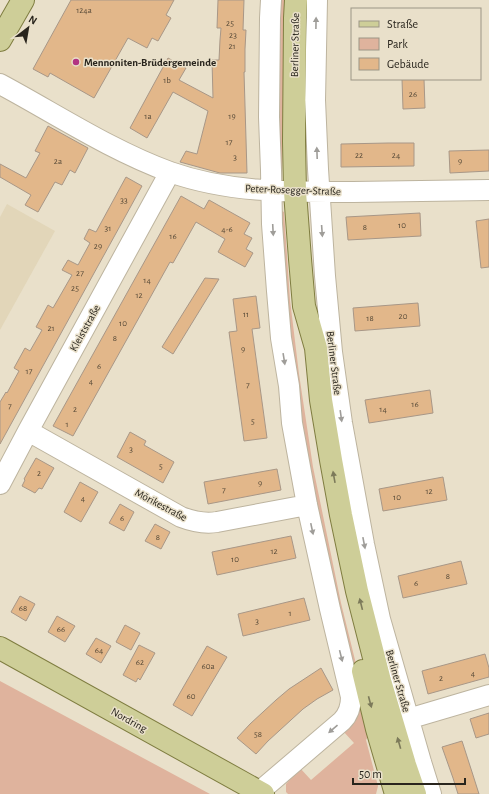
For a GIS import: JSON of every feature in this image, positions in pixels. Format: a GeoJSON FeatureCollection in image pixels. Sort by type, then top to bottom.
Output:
{"type":"FeatureCollection","features":[{"type":"Feature","properties":{"kind":"main road"},"geometry":{"type":"LineString","coordinates":[[0,40],[23,0]]}},
{"type":"Feature","properties":{"kind":"main road","name":"Berliner Straße"},"geometry":{"type":"LineString","coordinates":[[296,0],[294,141],[304,306],[301,348],[307,398],[327,518],[344,595],[377,729],[390,773]]}},
{"type":"Feature","properties":{"kind":"main road","name":"Berliner Straße"},"geometry":{"type":"LineString","coordinates":[[304,306],[316,348],[321,400],[342,522],[358,592],[389,710],[414,794]]}},
{"type":"Feature","properties":{"kind":"main road","name":"Nordring"},"geometry":{"type":"LineString","coordinates":[[0,648],[261,793]]}},
{"type":"Feature","properties":{"kind":"main road"},"geometry":{"type":"LineString","coordinates":[[385,794],[390,773]]}},
{"type":"Feature","properties":{"kind":"main road"},"geometry":{"type":"LineString","coordinates":[[390,773],[396,794]]}},
{"type":"Feature","properties":{"kind":"street"},"geometry":{"type":"LineString","coordinates":[[271,0],[269,117],[272,224],[281,338],[292,423],[307,505]]}},
{"type":"Feature","properties":{"kind":"street","name":"Berliner Straße"},"geometry":{"type":"LineString","coordinates":[[317,0],[315,100],[319,192],[332,352],[342,423],[364,544],[380,619],[408,719]]}},
{"type":"Feature","properties":{"kind":"street","name":"Peter-Rosegger-Straße"},"geometry":{"type":"LineString","coordinates":[[0,84],[112,147],[170,172],[208,182],[272,191],[296,192],[489,190]]}},
{"type":"Feature","properties":{"kind":"street","name":"Kleiststraße"},"geometry":{"type":"LineString","coordinates":[[0,484],[170,172]]}},
{"type":"Feature","properties":{"kind":"street","name":"Mörikestraße"},"geometry":{"type":"LineString","coordinates":[[28,431],[181,517],[195,522],[209,524],[307,505]]}},
{"type":"Feature","properties":{"kind":"street","name":"Nordring"},"geometry":{"type":"LineString","coordinates":[[261,793],[346,717],[351,704],[351,697],[307,505]]}},
{"type":"Feature","properties":{"kind":"street"},"geometry":{"type":"LineString","coordinates":[[431,794],[408,719],[489,695]]}},
{"type":"Feature","properties":{"kind":"shaded area"},"geometry":{"type":"Polygon","coordinates":[[[7,204],[55,231],[0,330],[0,217],[7,204]]]}},
{"type":"Feature","properties":{"kind":"green space"},"geometry":{"type":"Polygon","coordinates":[[[280,0],[287,0],[282,173],[280,176],[277,146],[280,0]]]}},
{"type":"Feature","properties":{"kind":"green space"},"geometry":{"type":"Polygon","coordinates":[[[280,212],[284,212],[290,300],[313,467],[341,603],[372,729],[366,740],[378,786],[376,794],[288,794],[286,792],[286,784],[300,768],[311,780],[354,743],[343,731],[356,720],[354,717],[299,428],[288,327],[280,212]]]}},
{"type":"Feature","properties":{"kind":"green space"},"geometry":{"type":"Polygon","coordinates":[[[0,681],[210,794],[0,794],[0,681]]]}},
{"type":"Feature","properties":{"kind":"building"},"geometry":{"type":"Polygon","coordinates":[[[71,0],[174,0],[166,15],[171,18],[158,41],[152,38],[147,48],[128,38],[94,98],[50,73],[48,77],[33,69],[71,0]]]}},
{"type":"Feature","properties":{"kind":"building"},"geometry":{"type":"Polygon","coordinates":[[[218,0],[244,0],[243,30],[246,30],[244,72],[247,173],[220,173],[180,162],[186,151],[197,154],[208,111],[173,92],[147,138],[130,128],[168,58],[186,68],[179,80],[213,98],[212,60],[219,60],[221,28],[217,28],[218,0]]]}},
{"type":"Feature","properties":{"kind":"building"},"geometry":{"type":"Polygon","coordinates":[[[402,80],[424,80],[425,108],[403,109],[402,80]]]}},
{"type":"Feature","properties":{"kind":"building"},"geometry":{"type":"Polygon","coordinates":[[[48,126],[88,148],[75,173],[70,170],[62,185],[55,182],[38,212],[25,205],[31,195],[0,177],[0,164],[26,178],[40,153],[35,151],[48,126]]]}},
{"type":"Feature","properties":{"kind":"building"},"geometry":{"type":"Polygon","coordinates":[[[414,143],[414,166],[341,167],[341,144],[414,143]]]}},
{"type":"Feature","properties":{"kind":"building"},"geometry":{"type":"Polygon","coordinates":[[[489,150],[489,171],[450,173],[449,151],[489,150]]]}},
{"type":"Feature","properties":{"kind":"building"},"geometry":{"type":"Polygon","coordinates":[[[126,177],[142,186],[0,444],[0,402],[6,392],[7,393],[19,371],[14,368],[25,348],[30,351],[42,330],[36,327],[48,305],[53,308],[72,275],[62,270],[68,260],[78,265],[90,243],[84,239],[89,229],[96,232],[126,177]]]}},
{"type":"Feature","properties":{"kind":"building"},"geometry":{"type":"Polygon","coordinates":[[[181,196],[204,209],[209,200],[250,223],[244,234],[252,238],[246,249],[253,253],[245,267],[218,252],[225,239],[196,222],[173,263],[170,262],[73,436],[53,426],[181,196]]]}},
{"type":"Feature","properties":{"kind":"building"},"geometry":{"type":"Polygon","coordinates":[[[420,213],[421,236],[348,240],[346,217],[420,213]]]}},
{"type":"Feature","properties":{"kind":"building"},"geometry":{"type":"Polygon","coordinates":[[[489,219],[489,267],[481,268],[476,221],[489,219]]]}},
{"type":"Feature","properties":{"kind":"building"},"geometry":{"type":"Polygon","coordinates":[[[205,278],[219,279],[173,354],[162,347],[205,278]]]}},
{"type":"Feature","properties":{"kind":"building"},"geometry":{"type":"Polygon","coordinates":[[[256,296],[260,328],[252,329],[267,438],[244,441],[229,332],[237,331],[233,299],[256,296]]]}},
{"type":"Feature","properties":{"kind":"building"},"geometry":{"type":"Polygon","coordinates":[[[418,303],[420,326],[355,331],[353,308],[418,303]]]}},
{"type":"Feature","properties":{"kind":"building"},"geometry":{"type":"Polygon","coordinates":[[[430,390],[433,413],[369,423],[365,400],[430,390]]]}},
{"type":"Feature","properties":{"kind":"building"},"geometry":{"type":"Polygon","coordinates":[[[130,432],[146,441],[144,445],[174,462],[163,483],[117,457],[130,432]]]}},
{"type":"Feature","properties":{"kind":"building"},"geometry":{"type":"Polygon","coordinates":[[[36,458],[54,468],[42,489],[39,488],[35,493],[22,486],[25,480],[24,479],[36,458]]]}},
{"type":"Feature","properties":{"kind":"building"},"geometry":{"type":"Polygon","coordinates":[[[277,469],[281,490],[208,504],[204,482],[277,469]]]}},
{"type":"Feature","properties":{"kind":"building"},"geometry":{"type":"Polygon","coordinates":[[[443,477],[447,500],[383,511],[379,489],[443,477]]]}},
{"type":"Feature","properties":{"kind":"building"},"geometry":{"type":"Polygon","coordinates":[[[80,482],[98,492],[81,522],[64,512],[80,482]]]}},
{"type":"Feature","properties":{"kind":"building"},"geometry":{"type":"Polygon","coordinates":[[[120,504],[134,512],[124,531],[109,523],[120,504]]]}},
{"type":"Feature","properties":{"kind":"building"},"geometry":{"type":"Polygon","coordinates":[[[155,524],[170,532],[161,549],[145,541],[155,524]]]}},
{"type":"Feature","properties":{"kind":"building"},"geometry":{"type":"Polygon","coordinates":[[[291,536],[296,558],[217,575],[212,552],[291,536]]]}},
{"type":"Feature","properties":{"kind":"building"},"geometry":{"type":"Polygon","coordinates":[[[461,561],[467,584],[403,598],[398,576],[461,561]]]}},
{"type":"Feature","properties":{"kind":"building"},"geometry":{"type":"Polygon","coordinates":[[[20,596],[35,604],[26,621],[11,612],[20,596]]]}},
{"type":"Feature","properties":{"kind":"building"},"geometry":{"type":"Polygon","coordinates":[[[304,598],[310,620],[243,636],[238,614],[304,598]]]}},
{"type":"Feature","properties":{"kind":"building"},"geometry":{"type":"Polygon","coordinates":[[[57,616],[75,626],[65,642],[48,632],[57,616]]]}},
{"type":"Feature","properties":{"kind":"building"},"geometry":{"type":"Polygon","coordinates":[[[125,625],[140,633],[131,650],[116,642],[125,625]]]}},
{"type":"Feature","properties":{"kind":"building"},"geometry":{"type":"Polygon","coordinates":[[[96,638],[111,646],[101,663],[86,654],[96,638]]]}},
{"type":"Feature","properties":{"kind":"building"},"geometry":{"type":"Polygon","coordinates":[[[139,645],[155,653],[140,680],[138,678],[136,682],[123,675],[139,645]]]}},
{"type":"Feature","properties":{"kind":"building"},"geometry":{"type":"Polygon","coordinates":[[[207,646],[227,657],[192,716],[173,705],[207,646]]]}},
{"type":"Feature","properties":{"kind":"building"},"geometry":{"type":"Polygon","coordinates":[[[485,654],[489,668],[489,677],[428,694],[422,671],[485,654]]]}},
{"type":"Feature","properties":{"kind":"building"},"geometry":{"type":"Polygon","coordinates":[[[321,668],[333,690],[303,709],[256,754],[237,738],[250,724],[289,689],[321,668]]]}},
{"type":"Feature","properties":{"kind":"building"},"geometry":{"type":"Polygon","coordinates":[[[489,713],[489,734],[476,738],[470,719],[489,713]]]}},
{"type":"Feature","properties":{"kind":"building"},"geometry":{"type":"Polygon","coordinates":[[[462,741],[479,794],[458,794],[442,747],[462,741]]]}},
{"type":"Feature","properties":{"kind":"place","name":"Mennoniten-Brüdergemeinde"},"geometry":{"type":"Point","coordinates":[76,62]}}]}
